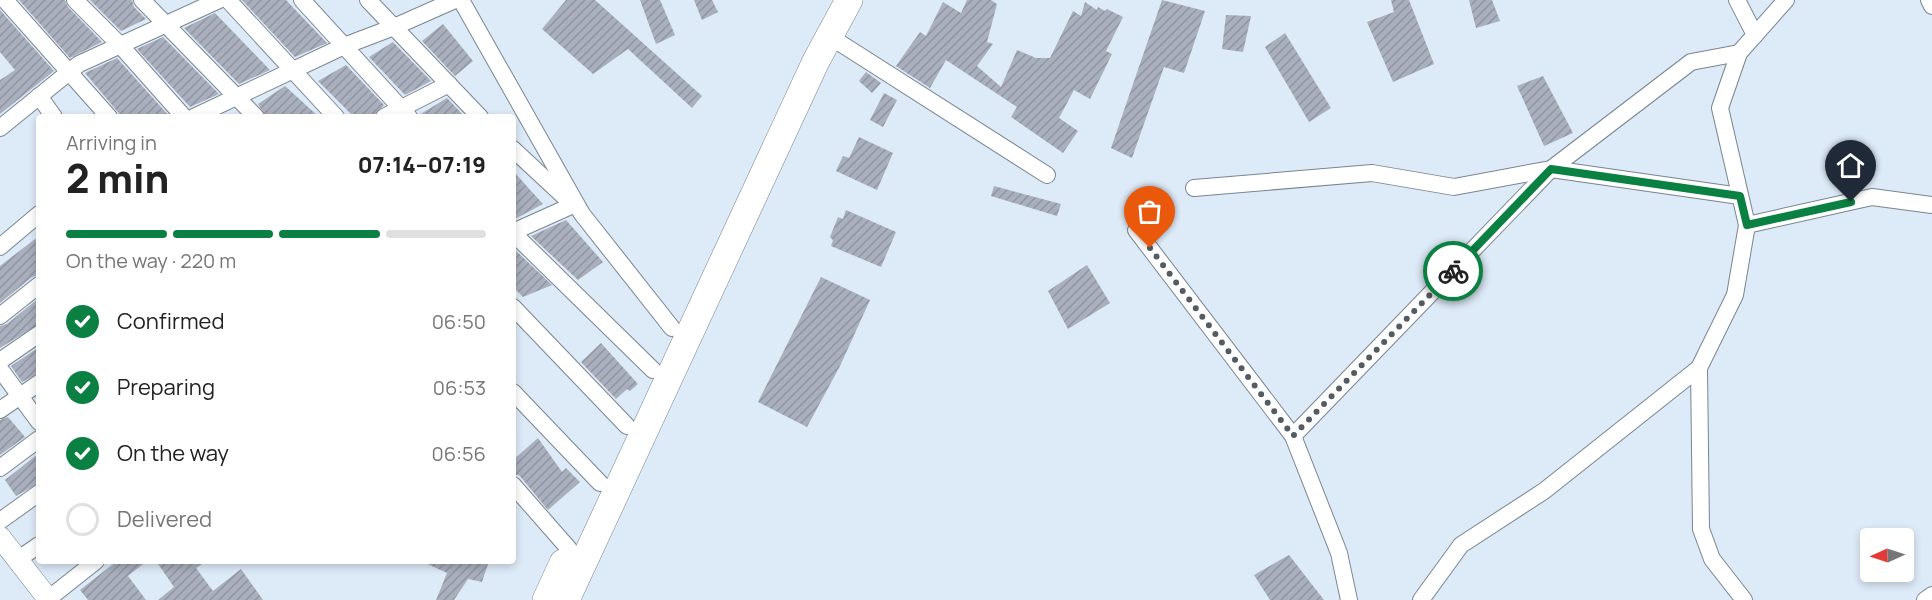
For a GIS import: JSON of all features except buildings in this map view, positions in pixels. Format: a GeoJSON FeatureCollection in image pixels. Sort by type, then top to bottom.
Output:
{"type":"FeatureCollection","features":[{"type":"Feature","properties":{"kind":"highway"},"geometry":{"type":"LineString","coordinates":[[546,600],[800,53],[828,0]]}},
{"type":"Feature","properties":{"kind":"highway"},"geometry":{"type":"LineString","coordinates":[[566,600],[829,36],[849,0]]}},
{"type":"Feature","properties":{"kind":"street"},"geometry":{"type":"LineString","coordinates":[[5,0],[106,114]]}},
{"type":"Feature","properties":{"kind":"street"},"geometry":{"type":"LineString","coordinates":[[75,0],[120,45],[181,114]]}},
{"type":"Feature","properties":{"kind":"street"},"geometry":{"type":"LineString","coordinates":[[142,0],[253,114]]}},
{"type":"Feature","properties":{"kind":"street"},"geometry":{"type":"LineString","coordinates":[[0,128],[79,64],[219,0]]}},
{"type":"Feature","properties":{"kind":"street"},"geometry":{"type":"LineString","coordinates":[[228,0],[333,114]]}},
{"type":"Feature","properties":{"kind":"street"},"geometry":{"type":"LineString","coordinates":[[302,0],[405,113],[449,84]]}},
{"type":"Feature","properties":{"kind":"street"},"geometry":{"type":"LineString","coordinates":[[368,0],[477,114]]}},
{"type":"Feature","properties":{"kind":"street"},"geometry":{"type":"LineString","coordinates":[[200,114],[344,46],[455,0]]}},
{"type":"Feature","properties":{"kind":"street"},"geometry":{"type":"LineString","coordinates":[[460,0],[578,209],[672,328]]}},
{"type":"Feature","properties":{"kind":"street"},"geometry":{"type":"LineString","coordinates":[[1737,0],[1755,35]]}},
{"type":"Feature","properties":{"kind":"street"},"geometry":{"type":"LineString","coordinates":[[1421,600],[1461,545],[1544,491],[1699,368],[1735,295],[1747,225],[1720,108],[1739,53],[1786,0]]}},
{"type":"Feature","properties":{"kind":"street"},"geometry":{"type":"LineString","coordinates":[[1929,0],[1932,6]]}},
{"type":"Feature","properties":{"kind":"street"},"geometry":{"type":"LineString","coordinates":[[829,36],[1047,175]]}},
{"type":"Feature","properties":{"kind":"street"},"geometry":{"type":"LineString","coordinates":[[1293,436],[1551,169],[1691,62],[1739,53]]}},
{"type":"Feature","properties":{"kind":"street"},"geometry":{"type":"LineString","coordinates":[[39,96],[52,114]]}},
{"type":"Feature","properties":{"kind":"street"},"geometry":{"type":"LineString","coordinates":[[516,152],[578,209]]}},
{"type":"Feature","properties":{"kind":"street"},"geometry":{"type":"LineString","coordinates":[[1194,188],[1372,173],[1454,187],[1551,169],[1740,196]]}},
{"type":"Feature","properties":{"kind":"street"},"geometry":{"type":"LineString","coordinates":[[1747,225],[1872,197],[1932,206]]}},
{"type":"Feature","properties":{"kind":"street"},"geometry":{"type":"LineString","coordinates":[[516,231],[578,209]]}},
{"type":"Feature","properties":{"kind":"street"},"geometry":{"type":"LineString","coordinates":[[0,247],[36,217]]}},
{"type":"Feature","properties":{"kind":"street"},"geometry":{"type":"LineString","coordinates":[[1136,230],[1293,436],[1339,553],[1349,600]]}},
{"type":"Feature","properties":{"kind":"street"},"geometry":{"type":"LineString","coordinates":[[516,235],[653,370]]}},
{"type":"Feature","properties":{"kind":"street"},"geometry":{"type":"LineString","coordinates":[[0,316],[36,287]]}},
{"type":"Feature","properties":{"kind":"street"},"geometry":{"type":"LineString","coordinates":[[516,310],[627,426]]}},
{"type":"Feature","properties":{"kind":"street"},"geometry":{"type":"LineString","coordinates":[[0,361],[36,336]]}},
{"type":"Feature","properties":{"kind":"street"},"geometry":{"type":"LineString","coordinates":[[1699,368],[1701,529],[1712,559],[1744,600]]}},
{"type":"Feature","properties":{"kind":"street"},"geometry":{"type":"LineString","coordinates":[[0,369],[36,418]]}},
{"type":"Feature","properties":{"kind":"street"},"geometry":{"type":"LineString","coordinates":[[0,410],[36,385]]}},
{"type":"Feature","properties":{"kind":"street"},"geometry":{"type":"LineString","coordinates":[[516,395],[600,483]]}},
{"type":"Feature","properties":{"kind":"street"},"geometry":{"type":"LineString","coordinates":[[0,468],[36,441]]}},
{"type":"Feature","properties":{"kind":"street"},"geometry":{"type":"LineString","coordinates":[[516,488],[569,549]]}},
{"type":"Feature","properties":{"kind":"street"},"geometry":{"type":"LineString","coordinates":[[0,521],[36,495]]}},
{"type":"Feature","properties":{"kind":"street"},"geometry":{"type":"LineString","coordinates":[[0,537],[49,600],[92,564]]}},
{"type":"Feature","properties":{"kind":"street"},"geometry":{"type":"LineString","coordinates":[[17,560],[36,547]]}},
{"type":"Feature","properties":{"kind":"street"},"geometry":{"type":"LineString","coordinates":[[1925,600],[1932,595]]}},
{"type":"Feature","properties":{"kind":"way so far"},"geometry":{"type":"LineString","coordinates":[[1150,248],[1293,436],[1453,271]]}},
{"type":"Feature","properties":{"kind":"route"},"geometry":{"type":"LineString","coordinates":[[1453,271],[1551,169],[1740,196],[1747,225],[1851,202]]}}]}
